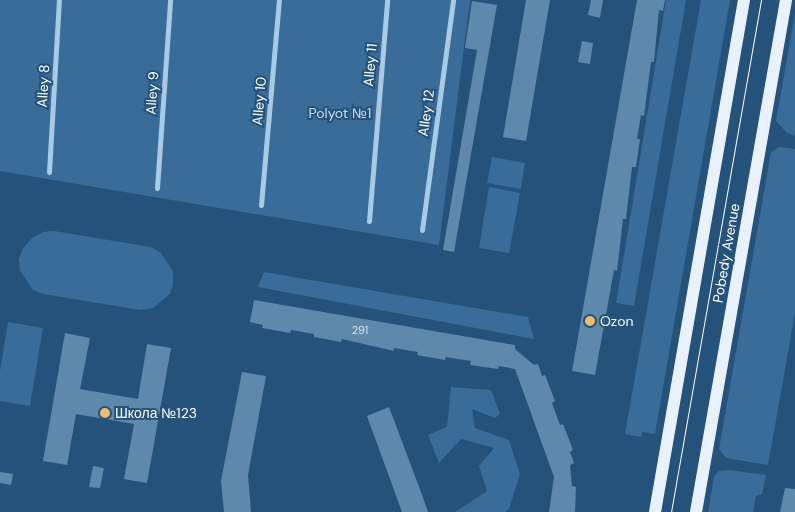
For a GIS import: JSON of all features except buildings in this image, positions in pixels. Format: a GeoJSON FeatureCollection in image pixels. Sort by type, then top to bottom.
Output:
{"type":"FeatureCollection","features":[{"type":"Feature","properties":{"kind":"main road","name":"Pobedy Avenue"},"geometry":{"type":"LineString","coordinates":[[654,512],[744,0]]}},
{"type":"Feature","properties":{"kind":"main road","name":"Pobedy Avenue"},"geometry":{"type":"LineString","coordinates":[[696,512],[786,0]]}},
{"type":"Feature","properties":{"kind":"street","name":"Alley 8"},"geometry":{"type":"LineString","coordinates":[[49,172],[59,0]]}},
{"type":"Feature","properties":{"kind":"street","name":"Alley 9"},"geometry":{"type":"LineString","coordinates":[[157,188],[170,0]]}},
{"type":"Feature","properties":{"kind":"street","name":"Alley 10"},"geometry":{"type":"LineString","coordinates":[[261,204],[279,0]]}},
{"type":"Feature","properties":{"kind":"street","name":"Alley 11"},"geometry":{"type":"LineString","coordinates":[[369,222],[387,0]]}},
{"type":"Feature","properties":{"kind":"street","name":"Alley 12"},"geometry":{"type":"LineString","coordinates":[[422,230],[453,0]]}},
{"type":"Feature","properties":{"kind":"green space","name":"Polyot №1"},"geometry":{"type":"Polygon","coordinates":[[[0,0],[470,0],[439,245],[0,171],[0,0]]]}},
{"type":"Feature","properties":{"kind":"green space"},"geometry":{"type":"Polygon","coordinates":[[[666,0],[686,0],[634,306],[616,303],[666,0]]]}},
{"type":"Feature","properties":{"kind":"green space"},"geometry":{"type":"Polygon","coordinates":[[[701,0],[730,0],[655,434],[642,432],[641,437],[625,434],[701,0]]]}},
{"type":"Feature","properties":{"kind":"green space"},"geometry":{"type":"Polygon","coordinates":[[[795,14],[795,136],[786,132],[776,121],[795,14]]]}},
{"type":"Feature","properties":{"kind":"green space"},"geometry":{"type":"Polygon","coordinates":[[[779,147],[795,149],[795,313],[768,465],[726,458],[719,449],[771,152],[779,147]]]}},
{"type":"Feature","properties":{"kind":"green space"},"geometry":{"type":"Polygon","coordinates":[[[492,157],[525,163],[521,189],[487,183],[492,157]]]}},
{"type":"Feature","properties":{"kind":"green space"},"geometry":{"type":"Polygon","coordinates":[[[489,187],[520,193],[509,253],[479,248],[489,187]]]}},
{"type":"Feature","properties":{"kind":"green space"},"geometry":{"type":"Polygon","coordinates":[[[54,231],[151,247],[161,253],[173,271],[173,284],[170,294],[153,308],[140,310],[43,294],[33,290],[20,271],[19,259],[23,248],[32,238],[43,232],[54,231]]]}},
{"type":"Feature","properties":{"kind":"green space"},"geometry":{"type":"Polygon","coordinates":[[[264,272],[528,317],[534,339],[258,287],[264,272]]]}},
{"type":"Feature","properties":{"kind":"green space"},"geometry":{"type":"Polygon","coordinates":[[[8,322],[43,328],[30,406],[0,401],[0,371],[8,322]]]}},
{"type":"Feature","properties":{"kind":"green space"},"geometry":{"type":"Polygon","coordinates":[[[451,387],[491,390],[500,414],[495,418],[472,409],[475,428],[509,440],[520,474],[509,509],[505,512],[455,512],[487,491],[479,466],[494,448],[461,439],[439,463],[428,435],[447,427],[451,387]]]}},
{"type":"Feature","properties":{"kind":"green space"},"geometry":{"type":"Polygon","coordinates":[[[729,470],[766,475],[762,494],[756,496],[753,512],[708,512],[714,477],[719,471],[729,470]]]}},
{"type":"Feature","properties":{"kind":"tram line"},"geometry":{"type":"LineString","coordinates":[[671,512],[761,0]]}},
{"type":"Feature","properties":{"kind":"place","name":"Ozon"},"geometry":{"type":"Point","coordinates":[590,321]}},
{"type":"Feature","properties":{"kind":"place","name":"Школа №123"},"geometry":{"type":"Point","coordinates":[105,413]}}]}
